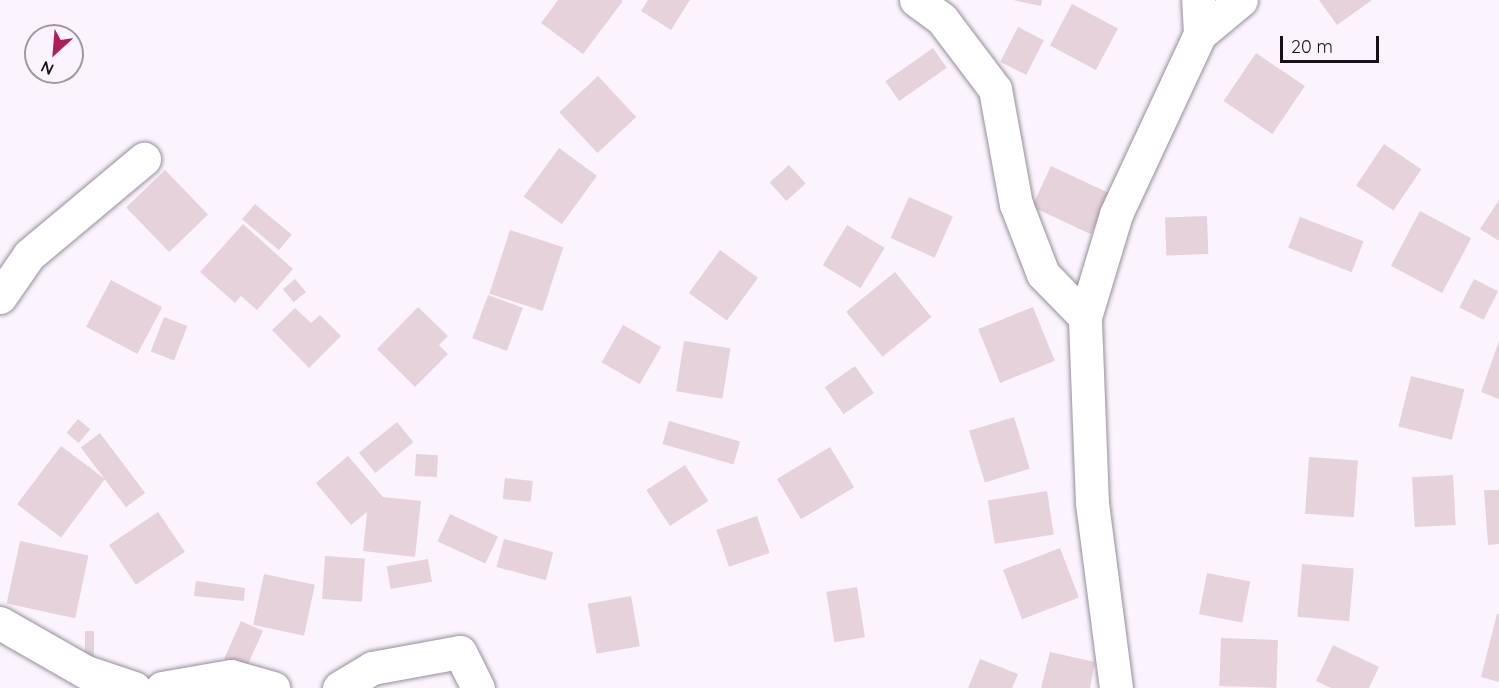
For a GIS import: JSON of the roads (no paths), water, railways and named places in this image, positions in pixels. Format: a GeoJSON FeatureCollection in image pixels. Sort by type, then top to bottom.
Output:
{"type":"FeatureCollection","features":[{"type":"Feature","properties":{"kind":"street"},"geometry":{"type":"LineString","coordinates":[[915,0],[942,19],[995,89],[1016,204],[1043,274],[1085,317]]}},
{"type":"Feature","properties":{"kind":"street"},"geometry":{"type":"LineString","coordinates":[[1198,0],[1200,34]]}},
{"type":"Feature","properties":{"kind":"street"},"geometry":{"type":"LineString","coordinates":[[1116,688],[1092,503],[1085,317],[1116,214],[1200,34],[1240,0]]}},
{"type":"Feature","properties":{"kind":"street"},"geometry":{"type":"LineString","coordinates":[[0,297],[30,255],[144,159]]}},
{"type":"Feature","properties":{"kind":"street"},"geometry":{"type":"LineString","coordinates":[[0,623],[86,672],[134,688]]}},
{"type":"Feature","properties":{"kind":"street"},"geometry":{"type":"LineString","coordinates":[[339,688],[372,668],[460,652],[478,688]]}},
{"type":"Feature","properties":{"kind":"street"},"geometry":{"type":"LineString","coordinates":[[162,688],[231,676],[273,688]]}}]}
